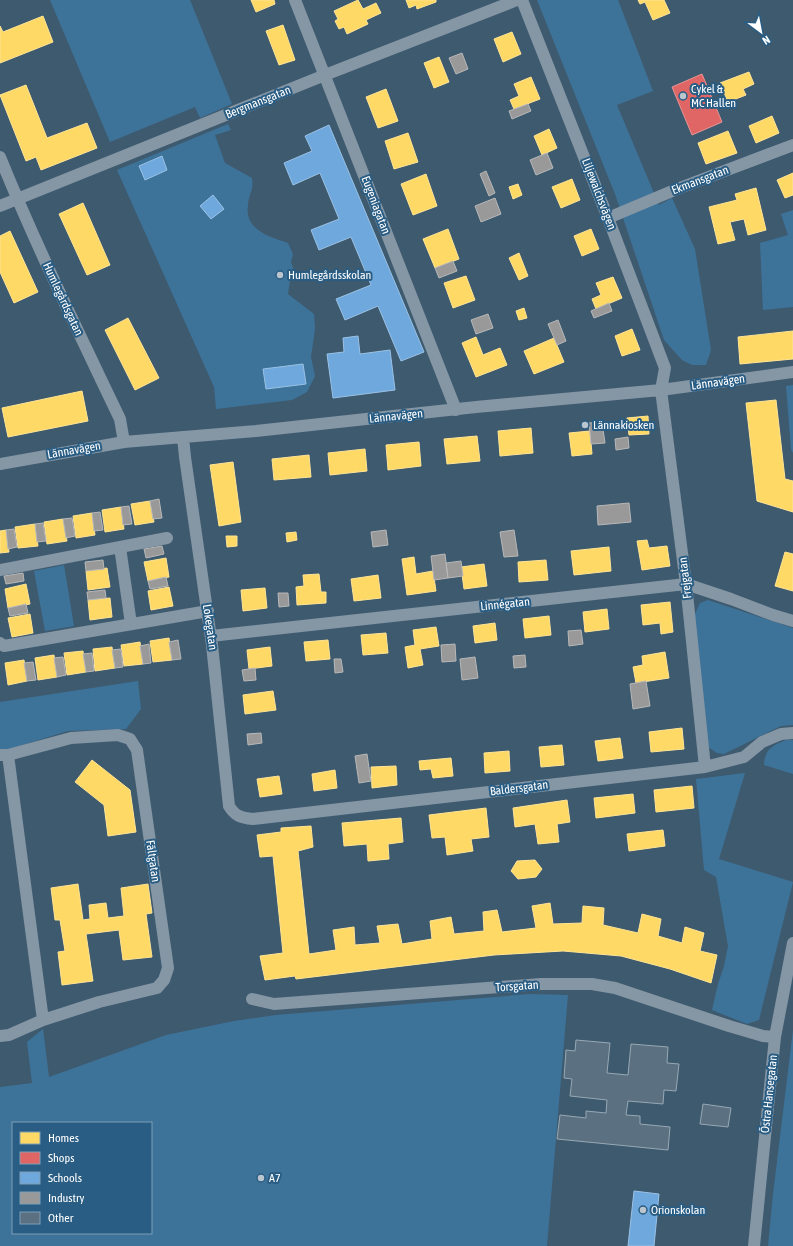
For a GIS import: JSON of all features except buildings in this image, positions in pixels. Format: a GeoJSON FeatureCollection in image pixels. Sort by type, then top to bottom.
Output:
{"type":"FeatureCollection","features":[{"type":"Feature","properties":{"kind":"street","name":"Eugeniagatan"},"geometry":{"type":"LineString","coordinates":[[295,0],[456,410]]}},
{"type":"Feature","properties":{"kind":"street","name":"Bergmansgatan"},"geometry":{"type":"LineString","coordinates":[[0,206],[325,75],[517,0]]}},
{"type":"Feature","properties":{"kind":"street","name":"Liljewalchsvägen"},"geometry":{"type":"LineString","coordinates":[[522,0],[608,218],[665,368],[661,390]]}},
{"type":"Feature","properties":{"kind":"street","name":"Ekmansgatan"},"geometry":{"type":"LineString","coordinates":[[608,218],[677,189],[793,144]]}},
{"type":"Feature","properties":{"kind":"street","name":"Humlegårdsgatan"},"geometry":{"type":"LineString","coordinates":[[0,157],[47,267],[120,420],[124,442]]}},
{"type":"Feature","properties":{"kind":"street","name":"Lännavägen"},"geometry":{"type":"LineString","coordinates":[[0,464],[124,442],[256,431],[661,390],[793,372]]}},
{"type":"Feature","properties":{"kind":"street","name":"Frejgatan"},"geometry":{"type":"LineString","coordinates":[[661,390],[686,584],[705,767]]}},
{"type":"Feature","properties":{"kind":"street","name":"Lokegatan"},"geometry":{"type":"LineString","coordinates":[[183,436],[208,611],[229,806],[237,816]]}},
{"type":"Feature","properties":{"kind":"street"},"geometry":{"type":"LineString","coordinates":[[0,570],[168,538]]}},
{"type":"Feature","properties":{"kind":"street"},"geometry":{"type":"LineString","coordinates":[[120,547],[131,624]]}},
{"type":"Feature","properties":{"kind":"street","name":"Linnégatan"},"geometry":{"type":"LineString","coordinates":[[211,636],[686,584],[793,621]]}},
{"type":"Feature","properties":{"kind":"street"},"geometry":{"type":"LineString","coordinates":[[0,643],[4,646],[208,611]]}},
{"type":"Feature","properties":{"kind":"street","name":"Baldersgatan"},"geometry":{"type":"LineString","coordinates":[[237,816],[241,818],[253,819],[705,767],[744,757],[762,742],[780,734],[793,733]]}},
{"type":"Feature","properties":{"kind":"street","name":"Fältgatan"},"geometry":{"type":"LineString","coordinates":[[0,1036],[9,1035],[43,1020],[99,1002],[157,988],[164,980],[168,968],[137,750],[130,740],[118,735],[71,738],[4,755],[43,1020]]}},
{"type":"Feature","properties":{"kind":"street","name":"Östra Hansegatan"},"geometry":{"type":"LineString","coordinates":[[754,1246],[775,1037],[793,943]]}},
{"type":"Feature","properties":{"kind":"street","name":"Torsgatan"},"geometry":{"type":"LineString","coordinates":[[252,999],[274,1004],[541,984],[592,984],[615,988],[723,1024],[763,1036],[775,1037]]}},
{"type":"Feature","properties":{"kind":"shaded area"},"geometry":{"type":"Polygon","coordinates":[[[50,0],[190,0],[232,104],[200,118],[195,107],[110,142],[50,0]]]}},
{"type":"Feature","properties":{"kind":"shaded area"},"geometry":{"type":"Polygon","coordinates":[[[537,0],[618,0],[653,91],[617,105],[659,205],[672,198],[695,249],[711,350],[706,365],[692,365],[682,360],[664,340],[615,194],[537,0]]]}},
{"type":"Feature","properties":{"kind":"shaded area"},"geometry":{"type":"Polygon","coordinates":[[[228,124],[231,130],[215,135],[225,163],[252,178],[248,205],[250,221],[266,235],[288,243],[293,254],[291,262],[294,271],[290,280],[288,294],[314,314],[315,329],[311,357],[315,376],[307,392],[292,400],[216,409],[214,387],[117,170],[228,124]]]}},
{"type":"Feature","properties":{"kind":"shaded area"},"geometry":{"type":"Polygon","coordinates":[[[793,210],[793,307],[763,310],[760,243],[788,235],[781,214],[793,210]]]}},
{"type":"Feature","properties":{"kind":"shaded area"},"geometry":{"type":"Polygon","coordinates":[[[793,385],[793,453],[791,449],[786,386],[793,385]]]}},
{"type":"Feature","properties":{"kind":"shaded area"},"geometry":{"type":"Polygon","coordinates":[[[64,565],[74,626],[45,631],[34,571],[64,565]]]}},
{"type":"Feature","properties":{"kind":"shaded area"},"geometry":{"type":"Polygon","coordinates":[[[708,600],[793,628],[793,725],[781,726],[724,754],[717,753],[708,747],[694,616],[700,603],[708,600]]]}},
{"type":"Feature","properties":{"kind":"shaded area"},"geometry":{"type":"Polygon","coordinates":[[[138,681],[141,709],[126,729],[68,731],[6,750],[0,750],[0,702],[138,681]]]}},
{"type":"Feature","properties":{"kind":"shaded area"},"geometry":{"type":"Polygon","coordinates":[[[786,740],[793,740],[793,774],[764,765],[766,755],[770,749],[786,740]]]}},
{"type":"Feature","properties":{"kind":"shaded area"},"geometry":{"type":"Polygon","coordinates":[[[745,773],[719,859],[793,882],[759,1020],[747,1024],[712,1010],[728,946],[716,877],[704,870],[696,779],[745,773]]]}},
{"type":"Feature","properties":{"kind":"shaded area"},"geometry":{"type":"Polygon","coordinates":[[[530,994],[568,995],[547,1246],[0,1246],[0,1087],[32,1083],[27,1042],[43,1029],[49,1077],[166,1035],[234,1021],[276,1015],[530,994]]]}},
{"type":"Feature","properties":{"kind":"shaded area"},"geometry":{"type":"Polygon","coordinates":[[[793,1030],[793,1246],[768,1246],[773,1194],[793,1030]]]}},
{"type":"Feature","properties":{"kind":"place","name":"Cykel & MC Hallen"},"geometry":{"type":"Point","coordinates":[683,96]}},
{"type":"Feature","properties":{"kind":"place","name":"Humlegårdsskolan"},"geometry":{"type":"Point","coordinates":[280,275]}},
{"type":"Feature","properties":{"kind":"place","name":"Lännakiosken"},"geometry":{"type":"Point","coordinates":[585,425]}},
{"type":"Feature","properties":{"kind":"place","name":"A7"},"geometry":{"type":"Point","coordinates":[261,1178]}},
{"type":"Feature","properties":{"kind":"place","name":"Orionskolan"},"geometry":{"type":"Point","coordinates":[643,1210]}}]}
